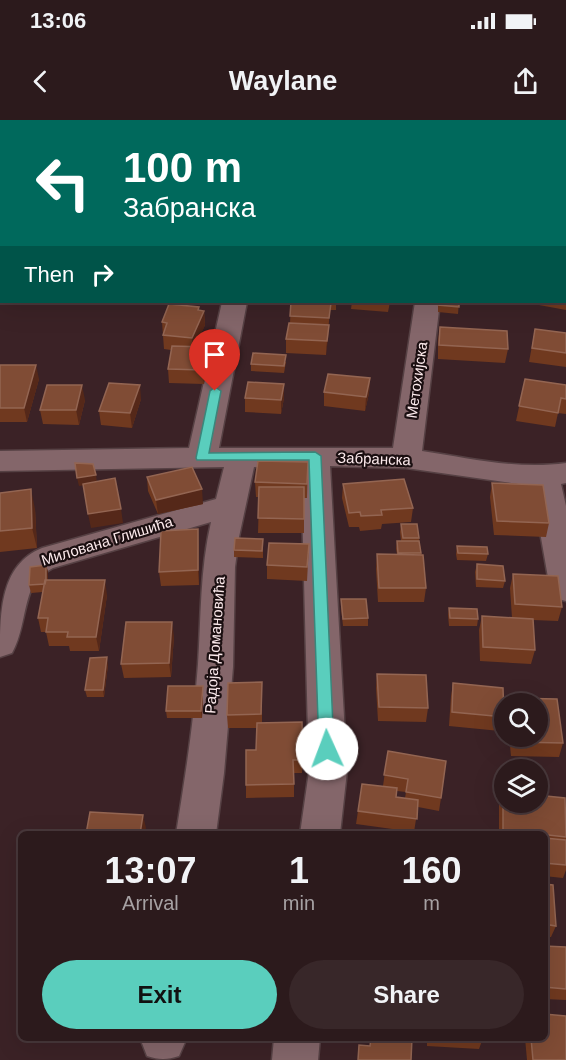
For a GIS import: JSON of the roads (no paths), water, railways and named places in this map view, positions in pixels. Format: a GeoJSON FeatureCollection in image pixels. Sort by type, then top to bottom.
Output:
{"type":"FeatureCollection","features":[{"type":"Feature","properties":{"kind":"street"},"geometry":{"type":"LineString","coordinates":[[202,458],[234,303]]}},
{"type":"Feature","properties":{"kind":"street","name":"Метохијска"},"geometry":{"type":"LineString","coordinates":[[406,458],[428,303]]}},
{"type":"Feature","properties":{"kind":"street"},"geometry":{"type":"LineString","coordinates":[[315,456],[328,771],[320,831]]}},
{"type":"Feature","properties":{"kind":"street","name":"Забранска"},"geometry":{"type":"LineString","coordinates":[[0,461],[315,456],[406,458],[482,471],[555,474]]}},
{"type":"Feature","properties":{"kind":"street","name":"Радоја Домановића"},"geometry":{"type":"LineString","coordinates":[[196,831],[205,773],[215,667],[219,567],[223,537],[241,457]]}},
{"type":"Feature","properties":{"kind":"street"},"geometry":{"type":"LineString","coordinates":[[555,474],[566,589]]}},
{"type":"Feature","properties":{"kind":"street","name":"Милована Глишића"},"geometry":{"type":"LineString","coordinates":[[0,644],[19,579],[30,566],[42,560],[232,505]]}},
{"type":"Feature","properties":{"kind":"street"},"geometry":{"type":"LineString","coordinates":[[295,1060],[297,1041]]}}]}
